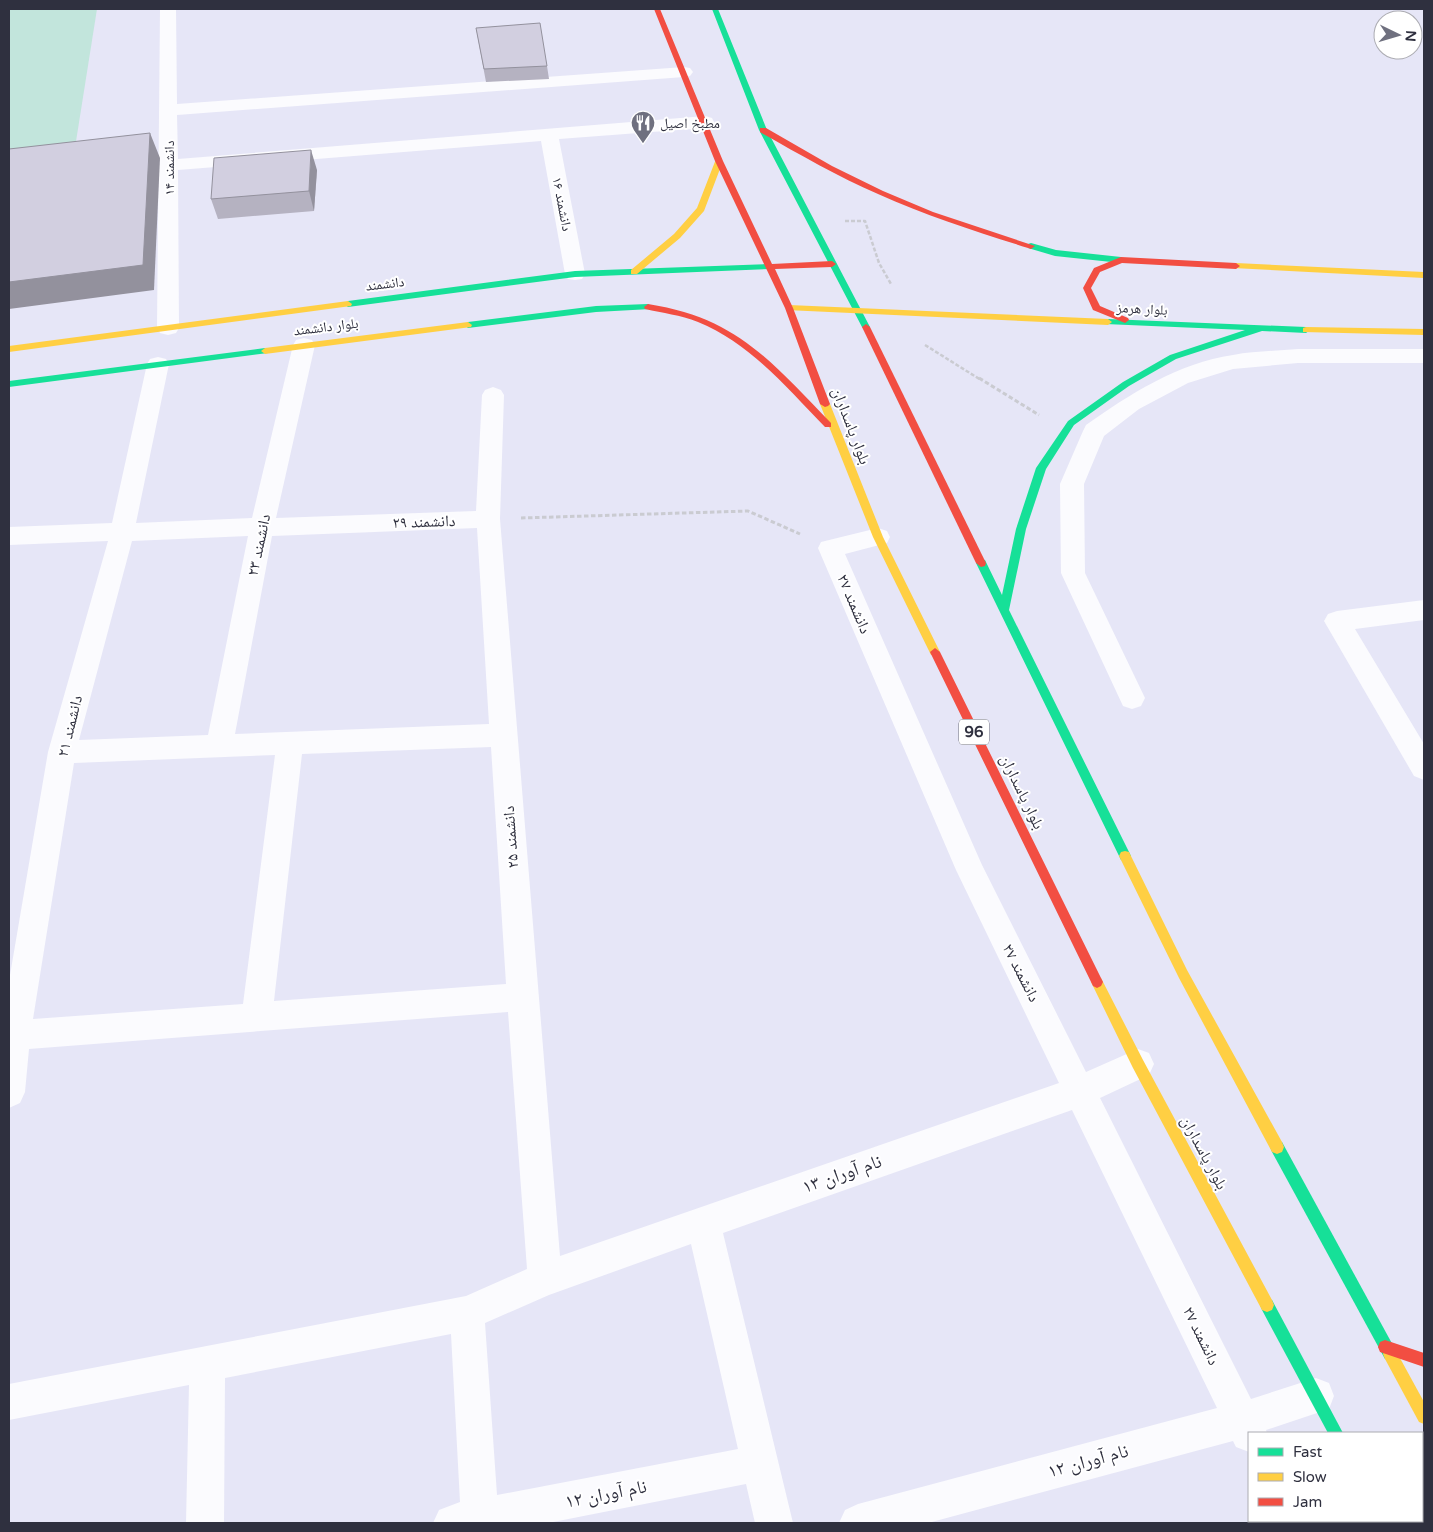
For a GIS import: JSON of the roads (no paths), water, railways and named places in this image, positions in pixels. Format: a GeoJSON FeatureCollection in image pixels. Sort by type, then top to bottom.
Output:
{"type":"FeatureCollection","features":[{"type":"Feature","properties":{"kind":"main road","name":"بلوار پاسداران"},"geometry":{"type":"LineString","coordinates":[[657,9],[720,161],[767,265],[789,308],[834,430],[878,537],[1138,1064],[1335,1432]]}},
{"type":"Feature","properties":{"kind":"main road"},"geometry":{"type":"LineString","coordinates":[[715,9],[763,130],[858,311],[1183,974],[1424,1416]]}},
{"type":"Feature","properties":{"kind":"main road"},"geometry":{"type":"LineString","coordinates":[[763,130],[836,171],[898,200],[964,226],[1055,253],[1121,260],[1424,274]]}},
{"type":"Feature","properties":{"kind":"main road"},"geometry":{"type":"LineString","coordinates":[[634,272],[677,236],[702,209],[720,161]]}},
{"type":"Feature","properties":{"kind":"main road"},"geometry":{"type":"LineString","coordinates":[[1121,260],[1097,270],[1088,288],[1096,308],[1132,323]]}},
{"type":"Feature","properties":{"kind":"main road","name":"دانشمند"},"geometry":{"type":"LineString","coordinates":[[9,348],[575,274],[767,265],[832,264]]}},
{"type":"Feature","properties":{"kind":"main road","name":"بلوار دانشمند"},"geometry":{"type":"LineString","coordinates":[[9,384],[596,309],[648,307],[682,313],[716,326],[743,344],[834,430]]}},
{"type":"Feature","properties":{"kind":"main road","name":"بلوار هرمز"},"geometry":{"type":"LineString","coordinates":[[789,308],[1259,329],[1424,332]]}},
{"type":"Feature","properties":{"kind":"main road"},"geometry":{"type":"LineString","coordinates":[[1004,610],[1021,529],[1041,468],[1071,423],[1126,384],[1173,357],[1259,329]]}},
{"type":"Feature","properties":{"kind":"main road"},"geometry":{"type":"LineString","coordinates":[[1385,1347],[1424,1360]]}},
{"type":"Feature","properties":{"kind":"street","name":"دانشمند ۱۴"},"geometry":{"type":"LineString","coordinates":[[168,9],[168,328]]}},
{"type":"Feature","properties":{"kind":"street"},"geometry":{"type":"LineString","coordinates":[[168,110],[684,72]]}},
{"type":"Feature","properties":{"kind":"street"},"geometry":{"type":"LineString","coordinates":[[169,165],[705,122]]}},
{"type":"Feature","properties":{"kind":"street","name":"دانشمند ۱۶"},"geometry":{"type":"LineString","coordinates":[[549,134],[575,274]]}},
{"type":"Feature","properties":{"kind":"street","name":"دانشمند ۲۳"},"geometry":{"type":"LineString","coordinates":[[219,746],[262,527],[304,345]]}},
{"type":"Feature","properties":{"kind":"street"},"geometry":{"type":"LineString","coordinates":[[1132,698],[1073,573],[1072,484],[1094,431],[1131,404],[1180,378],[1232,362],[1298,356],[1424,356]]}},
{"type":"Feature","properties":{"kind":"street","name":"دانشمند ۲۱"},"geometry":{"type":"LineString","coordinates":[[9,1092],[12,1035],[62,752],[122,534],[158,364]]}},
{"type":"Feature","properties":{"kind":"street","name":"دانشمند ۲۵"},"geometry":{"type":"LineString","coordinates":[[494,395],[488,520],[522,997],[545,1278]]}},
{"type":"Feature","properties":{"kind":"street","name":"دانشمند ۲۹"},"geometry":{"type":"LineString","coordinates":[[9,536],[122,534],[262,527],[488,520]]}},
{"type":"Feature","properties":{"kind":"street","name":"دانشمند ۲۷"},"geometry":{"type":"LineString","coordinates":[[878,537],[830,548],[970,870],[1246,1427]]}},
{"type":"Feature","properties":{"kind":"street"},"geometry":{"type":"LineString","coordinates":[[1424,610],[1337,621],[1424,768]]}},
{"type":"Feature","properties":{"kind":"street"},"geometry":{"type":"LineString","coordinates":[[62,752],[504,736]]}},
{"type":"Feature","properties":{"kind":"street"},"geometry":{"type":"LineString","coordinates":[[257,1017],[290,743]]}},
{"type":"Feature","properties":{"kind":"street"},"geometry":{"type":"LineString","coordinates":[[12,1035],[522,997]]}},
{"type":"Feature","properties":{"kind":"street","name":"نام آوران ۱۳"},"geometry":{"type":"LineString","coordinates":[[9,1402],[467,1313],[545,1278],[1080,1091],[1138,1064]]}},
{"type":"Feature","properties":{"kind":"street"},"geometry":{"type":"LineString","coordinates":[[703,1222],[774,1523]]}},
{"type":"Feature","properties":{"kind":"street"},"geometry":{"type":"LineString","coordinates":[[467,1313],[471,1522]]}},
{"type":"Feature","properties":{"kind":"street"},"geometry":{"type":"LineString","coordinates":[[205,1523],[207,1365]]}},
{"type":"Feature","properties":{"kind":"street","name":"نام آوران ۱۲"},"geometry":{"type":"LineString","coordinates":[[858,1523],[1246,1427],[1316,1396]]}},
{"type":"Feature","properties":{"kind":"street","name":"نام آوران ۱۲"},"geometry":{"type":"LineString","coordinates":[[471,1522],[760,1463]]}},
{"type":"Feature","properties":{"kind":"place","name":"مطبخ اصیل"},"geometry":{"type":"Point","coordinates":[643,144]}}]}
